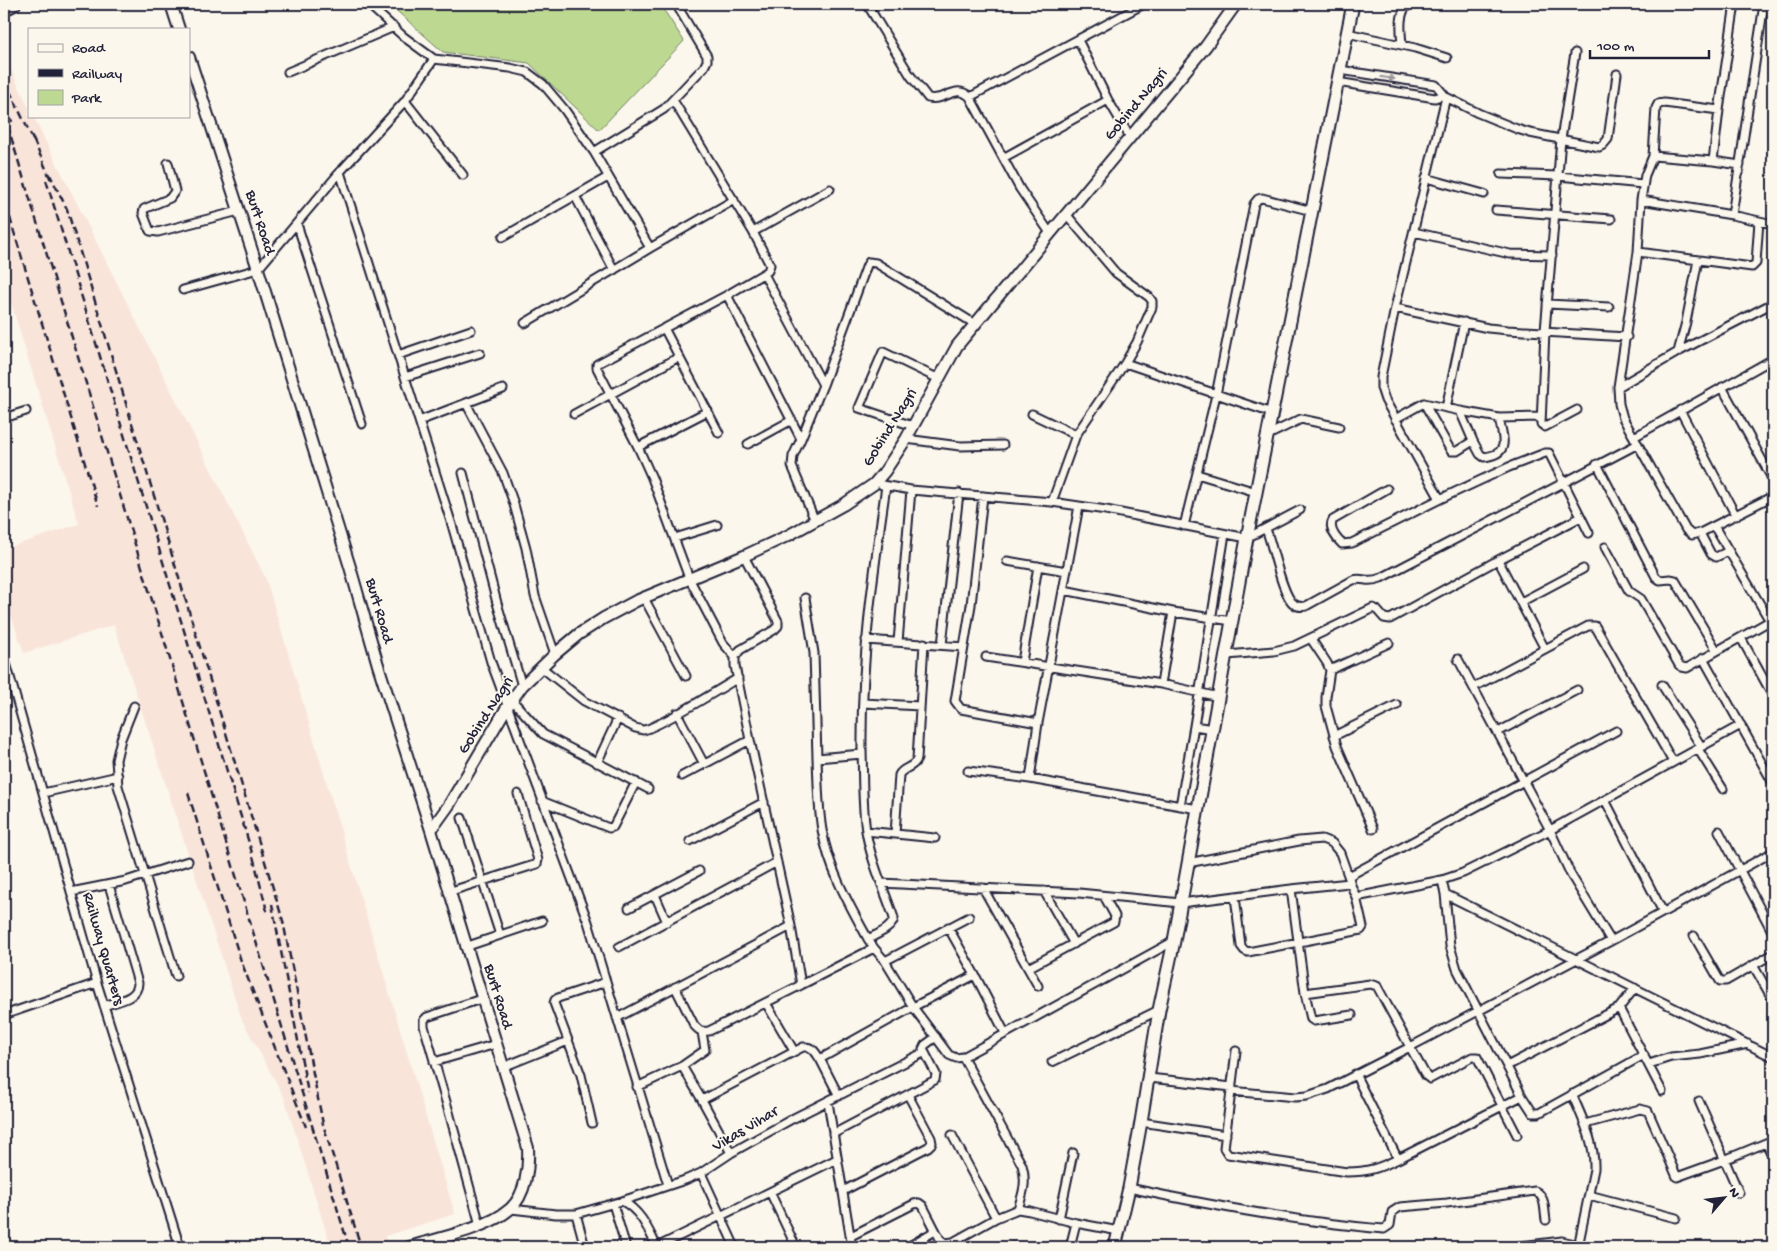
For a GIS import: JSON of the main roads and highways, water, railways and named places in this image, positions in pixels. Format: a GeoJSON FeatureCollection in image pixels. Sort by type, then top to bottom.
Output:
{"type":"FeatureCollection","features":[{"type":"Feature","properties":{"kind":"highway"},"geometry":{"type":"LineString","coordinates":[[4,9],[14,4]]}},
{"type":"Feature","properties":{"kind":"main road"},"geometry":{"type":"LineString","coordinates":[[1115,1247],[1129,1188],[1159,1010],[1174,941],[1247,538],[1353,4]]}},
{"type":"Feature","properties":{"kind":"railway"},"geometry":{"type":"LineString","coordinates":[[4,79],[35,144]]}},
{"type":"Feature","properties":{"kind":"railway"},"geometry":{"type":"LineString","coordinates":[[4,96],[12,122]]}},
{"type":"Feature","properties":{"kind":"railway"},"geometry":{"type":"LineString","coordinates":[[4,114],[349,1247]]}},
{"type":"Feature","properties":{"kind":"railway"},"geometry":{"type":"LineString","coordinates":[[33,139],[51,180]]}},
{"type":"Feature","properties":{"kind":"railway"},"geometry":{"type":"LineString","coordinates":[[49,173],[67,209],[283,921],[323,1124],[361,1247]]}},
{"type":"Feature","properties":{"kind":"railway"},"geometry":{"type":"LineString","coordinates":[[46,180],[253,856],[268,915]]}},
{"type":"Feature","properties":{"kind":"railway"},"geometry":{"type":"LineString","coordinates":[[4,182],[7,207],[14,232],[98,506]]}},
{"type":"Feature","properties":{"kind":"railway"},"geometry":{"type":"LineString","coordinates":[[188,793],[241,961],[306,1127]]}},
{"type":"Feature","properties":{"kind":"railway"},"geometry":{"type":"LineString","coordinates":[[272,904],[308,1093]]}}]}
